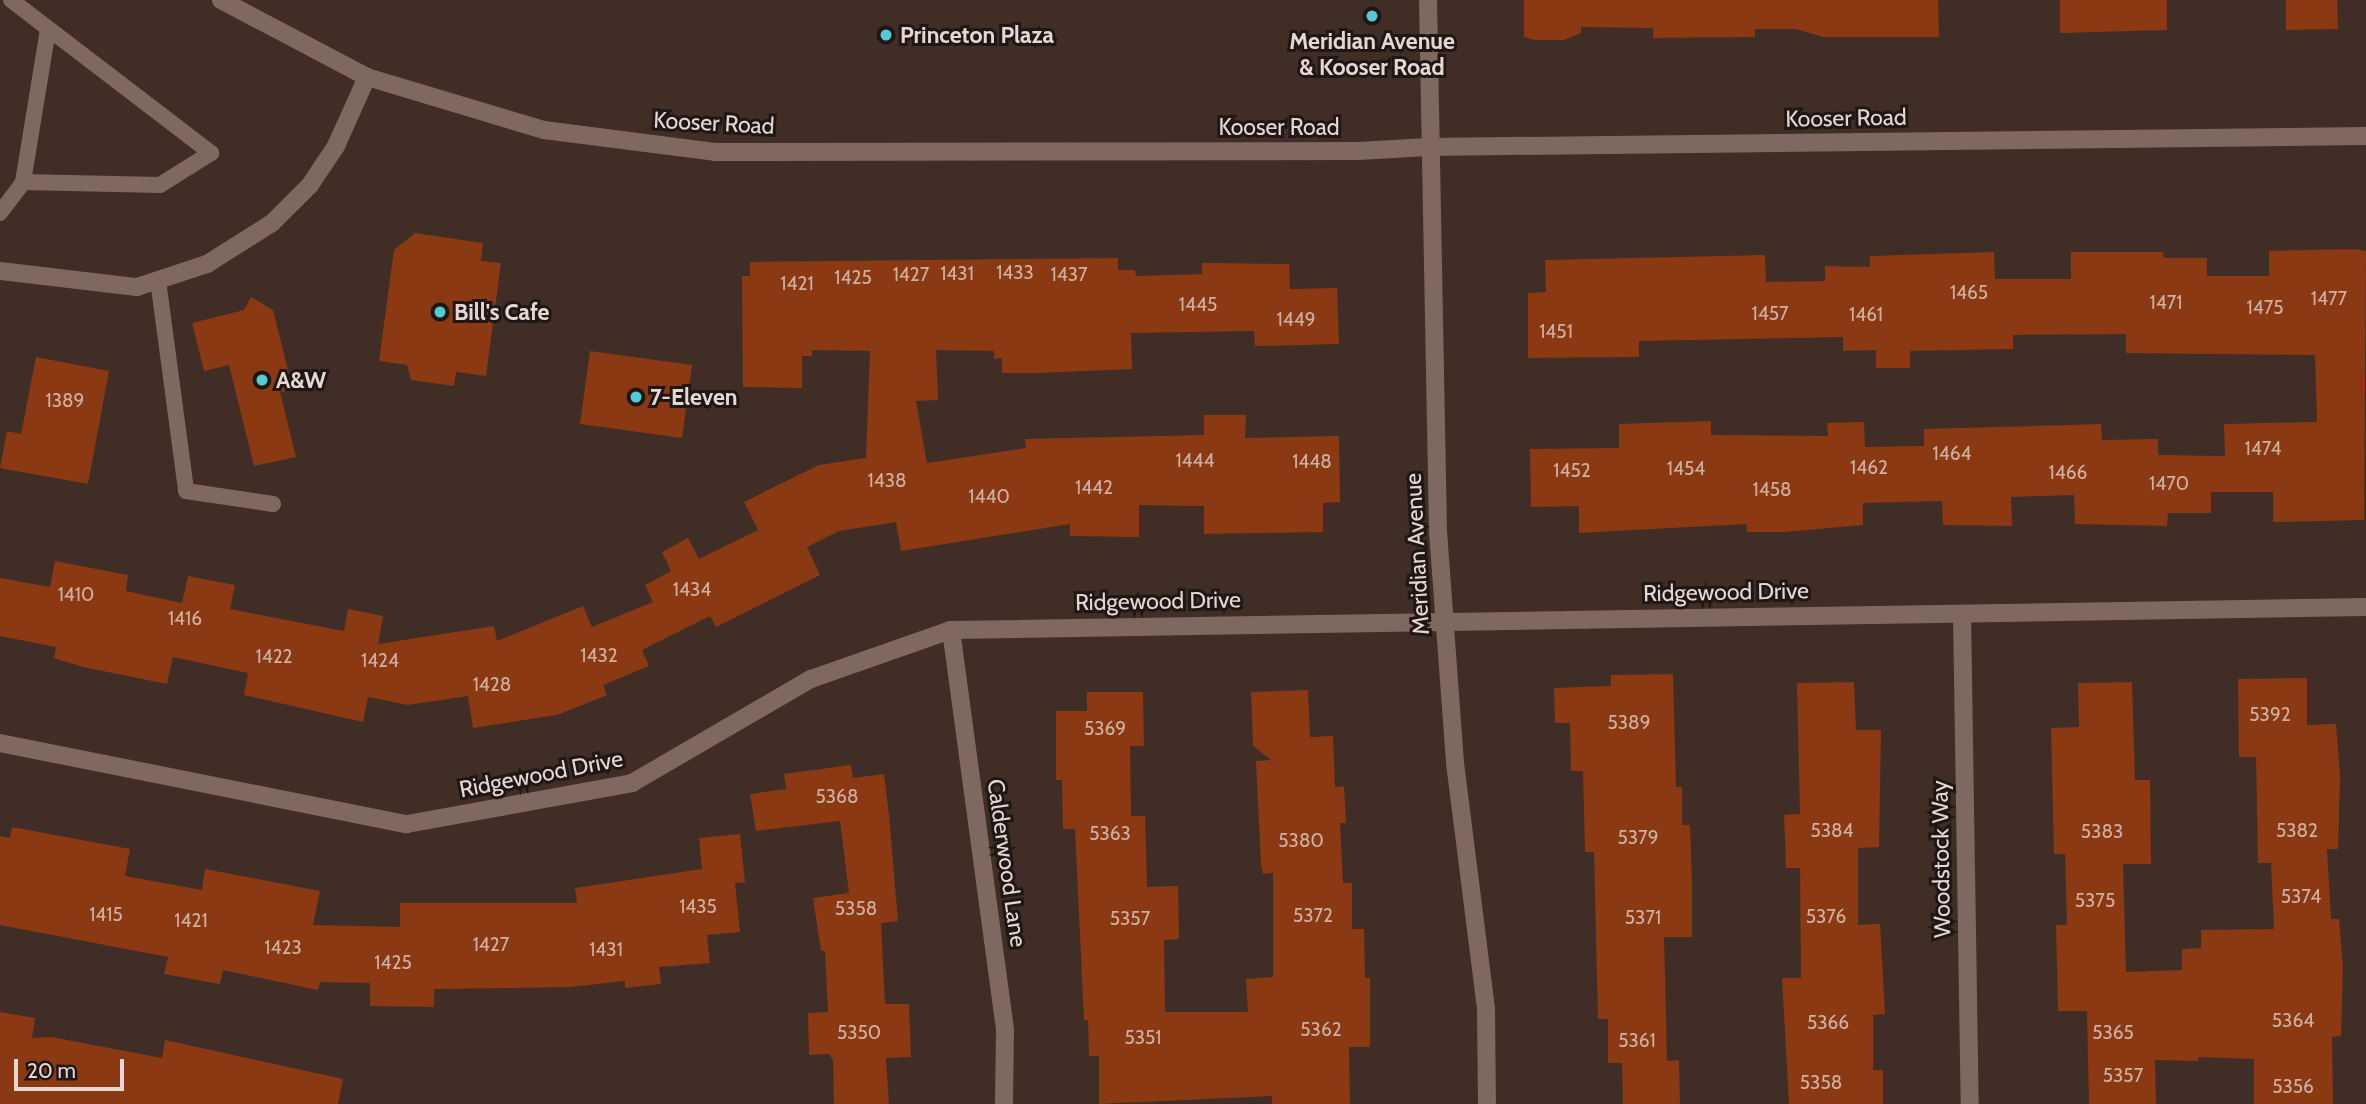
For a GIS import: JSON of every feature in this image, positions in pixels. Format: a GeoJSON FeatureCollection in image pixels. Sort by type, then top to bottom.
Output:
{"type":"FeatureCollection","features":[{"type":"Feature","properties":{"kind":"street","name":"Kooser Road"},"geometry":{"type":"LineString","coordinates":[[221,0],[367,77],[544,130],[715,152],[1344,152],[1428,147],[2366,136]]}},
{"type":"Feature","properties":{"kind":"street","name":"Meridian Avenue"},"geometry":{"type":"LineString","coordinates":[[1428,0],[1428,147],[1438,531],[1455,763],[1486,1010],[1487,1104]]}},
{"type":"Feature","properties":{"kind":"street"},"geometry":{"type":"LineString","coordinates":[[0,271],[137,287],[207,264],[272,223],[310,185],[336,146],[367,77]]}},
{"type":"Feature","properties":{"kind":"street","name":"Ridgewood Drive"},"geometry":{"type":"LineString","coordinates":[[0,743],[407,824],[632,783],[811,679],[951,630],[2366,607]]}},
{"type":"Feature","properties":{"kind":"street","name":"Woodstock Way"},"geometry":{"type":"LineString","coordinates":[[1962,614],[1970,1104]]}},
{"type":"Feature","properties":{"kind":"street","name":"Calderwood Lane"},"geometry":{"type":"LineString","coordinates":[[951,630],[1005,1030],[1004,1104]]}},
{"type":"Feature","properties":{"kind":"lane"},"geometry":{"type":"LineString","coordinates":[[11,0],[211,153],[160,186],[23,182]]}},
{"type":"Feature","properties":{"kind":"lane"},"geometry":{"type":"LineString","coordinates":[[0,213],[23,182],[48,29]]}},
{"type":"Feature","properties":{"kind":"lane"},"geometry":{"type":"LineString","coordinates":[[158,280],[186,491],[273,504]]}},
{"type":"Feature","properties":{"kind":"building"},"geometry":{"type":"Polygon","coordinates":[[[1524,0],[1938,0],[1939,37],[1824,37],[1796,29],[1755,29],[1755,37],[1653,38],[1653,28],[1581,27],[1581,33],[1564,40],[1535,40],[1524,37],[1524,0]]]}},
{"type":"Feature","properties":{"kind":"building"},"geometry":{"type":"Polygon","coordinates":[[[2060,0],[2167,0],[2167,30],[2060,33],[2060,0]]]}},
{"type":"Feature","properties":{"kind":"building"},"geometry":{"type":"Polygon","coordinates":[[[2286,0],[2337,0],[2338,29],[2286,30],[2286,0]]]}},
{"type":"Feature","properties":{"kind":"building","name":"Bill's Cafe"},"geometry":{"type":"Polygon","coordinates":[[[415,233],[483,243],[481,261],[501,263],[486,376],[456,372],[454,386],[411,380],[407,365],[379,361],[394,250],[415,233]]]}},
{"type":"Feature","properties":{"kind":"building"},"geometry":{"type":"Polygon","coordinates":[[[2269,251],[2366,251],[2364,520],[2273,522],[2273,492],[2211,492],[2211,513],[2168,513],[2167,526],[2075,524],[2074,495],[2011,497],[2012,526],[1943,525],[1942,501],[1863,503],[1863,525],[1785,532],[1747,532],[1746,524],[1579,533],[1579,506],[1531,507],[1530,449],[1619,448],[1619,424],[1711,421],[1711,435],[1828,436],[1827,423],[1864,422],[1865,447],[1924,446],[1924,429],[2101,424],[2102,440],[2158,439],[2158,455],[2225,456],[2224,424],[2317,422],[2315,355],[2126,353],[2126,334],[2013,335],[2013,349],[1910,351],[1910,368],[1876,368],[1876,350],[1843,351],[1843,337],[1639,341],[1639,357],[1528,358],[1528,293],[1546,292],[1545,260],[1765,255],[1766,282],[1825,281],[1825,266],[1870,267],[1870,256],[1994,252],[1995,279],[2071,279],[2071,252],[2163,252],[2164,258],[2207,258],[2207,276],[2269,276],[2269,251]]]}},
{"type":"Feature","properties":{"kind":"building"},"geometry":{"type":"Polygon","coordinates":[[[1118,258],[1118,270],[1135,270],[1136,276],[1202,274],[1202,263],[1289,264],[1290,289],[1337,288],[1339,344],[1255,346],[1254,331],[1131,333],[1132,369],[1037,373],[1002,373],[1002,358],[994,359],[994,351],[936,350],[938,400],[916,401],[927,463],[1026,448],[1025,439],[1204,435],[1204,415],[1246,415],[1245,438],[1339,436],[1340,502],[1323,503],[1323,532],[1204,534],[1204,506],[1139,505],[1139,537],[1070,536],[1070,524],[901,551],[896,522],[839,531],[807,547],[820,575],[716,627],[710,616],[642,650],[649,666],[603,685],[607,695],[557,715],[473,728],[468,696],[408,705],[368,697],[363,722],[244,695],[248,673],[173,657],[167,684],[83,667],[54,658],[56,647],[0,636],[0,578],[50,587],[55,561],[128,575],[126,591],[182,603],[188,576],[235,585],[230,609],[344,631],[348,609],[383,616],[378,644],[494,626],[497,641],[583,606],[592,627],[653,602],[645,585],[671,571],[662,552],[688,538],[699,559],[758,530],[744,502],[819,465],[866,458],[870,351],[812,350],[812,356],[802,356],[802,388],[743,387],[742,276],[750,276],[750,262],[1118,258]]]}},
{"type":"Feature","properties":{"kind":"building","name":"A&W"},"geometry":{"type":"Polygon","coordinates":[[[251,297],[273,310],[293,390],[280,392],[296,457],[254,466],[229,365],[204,371],[192,323],[244,310],[251,297]]]}},
{"type":"Feature","properties":{"kind":"building","name":"7-Eleven"},"geometry":{"type":"Polygon","coordinates":[[[590,351],[692,365],[682,438],[580,424],[590,351]]]}},
{"type":"Feature","properties":{"kind":"building"},"geometry":{"type":"Polygon","coordinates":[[[36,357],[109,371],[88,484],[0,468],[7,431],[21,434],[36,357]]]}},
{"type":"Feature","properties":{"kind":"building"},"geometry":{"type":"Polygon","coordinates":[[[1673,674],[1676,787],[1682,787],[1682,825],[1690,825],[1692,882],[1692,937],[1664,937],[1667,1061],[1679,1060],[1680,1104],[1623,1104],[1622,1063],[1608,1063],[1608,1019],[1598,1019],[1594,852],[1585,852],[1583,771],[1571,771],[1570,723],[1555,723],[1554,688],[1611,686],[1611,675],[1673,674]]]}},
{"type":"Feature","properties":{"kind":"building"},"geometry":{"type":"Polygon","coordinates":[[[2307,678],[2307,725],[2336,724],[2340,776],[2338,849],[2327,849],[2331,919],[2339,919],[2343,967],[2341,1036],[2332,1037],[2333,1104],[2254,1104],[2254,1059],[2198,1057],[2198,1061],[2155,1060],[2156,1104],[2089,1104],[2087,1011],[2058,1011],[2056,925],[2067,925],[2065,854],[2054,854],[2051,728],[2079,727],[2078,683],[2132,682],[2135,780],[2150,780],[2151,864],[2123,864],[2126,972],[2182,970],[2182,949],[2201,948],[2201,930],[2274,929],[2271,863],[2258,863],[2256,757],[2239,757],[2238,679],[2307,678]]]}},
{"type":"Feature","properties":{"kind":"building"},"geometry":{"type":"Polygon","coordinates":[[[1854,682],[1856,730],[1881,730],[1879,847],[1858,848],[1858,925],[1880,924],[1885,1014],[1873,1015],[1873,1070],[1883,1070],[1883,1104],[1789,1104],[1782,978],[1801,978],[1800,868],[1786,868],[1784,815],[1800,814],[1797,683],[1854,682]]]}},
{"type":"Feature","properties":{"kind":"building"},"geometry":{"type":"Polygon","coordinates":[[[1308,690],[1310,737],[1333,736],[1335,787],[1344,786],[1346,823],[1340,823],[1343,883],[1352,883],[1352,929],[1364,929],[1365,978],[1370,978],[1370,1047],[1349,1047],[1350,1104],[1272,1104],[1272,1096],[1099,1104],[1099,1056],[1089,1056],[1088,1020],[1084,1020],[1075,829],[1063,829],[1062,780],[1056,780],[1056,711],[1087,711],[1087,692],[1143,692],[1144,746],[1130,746],[1131,816],[1145,816],[1147,887],[1178,886],[1179,939],[1164,940],[1165,1012],[1248,1012],[1246,979],[1273,977],[1273,873],[1263,874],[1261,864],[1256,761],[1271,760],[1253,746],[1251,692],[1308,690]]]}},
{"type":"Feature","properties":{"kind":"building"},"geometry":{"type":"Polygon","coordinates":[[[851,765],[853,778],[884,774],[889,815],[898,921],[881,923],[885,1004],[909,1004],[911,1057],[886,1058],[889,1104],[834,1104],[833,1060],[829,1054],[809,1055],[808,1013],[828,1012],[825,951],[821,951],[813,898],[849,893],[840,821],[756,831],[750,794],[786,789],[784,774],[851,765]]]}},
{"type":"Feature","properties":{"kind":"building"},"geometry":{"type":"Polygon","coordinates":[[[12,827],[130,849],[125,876],[202,890],[205,869],[320,891],[313,925],[400,927],[400,903],[577,903],[575,888],[702,869],[699,838],[740,834],[745,882],[735,883],[740,932],[707,935],[710,963],[659,967],[661,984],[625,988],[625,981],[571,987],[434,989],[434,1007],[370,1006],[370,983],[320,982],[318,990],[223,970],[220,984],[164,974],[168,957],[0,925],[0,836],[10,838],[12,827]]]}},
{"type":"Feature","properties":{"kind":"building"},"geometry":{"type":"Polygon","coordinates":[[[0,1012],[35,1018],[32,1038],[51,1037],[162,1058],[165,1040],[343,1079],[338,1104],[0,1104],[0,1012]]]}},
{"type":"Feature","properties":{"kind":"place","name":"Meridian Avenue & Kooser Road"},"geometry":{"type":"Point","coordinates":[1372,16]}},
{"type":"Feature","properties":{"kind":"place","name":"Princeton Plaza"},"geometry":{"type":"Point","coordinates":[886,35]}},
{"type":"Feature","properties":{"kind":"place","name":"Bill's Cafe"},"geometry":{"type":"Point","coordinates":[440,312]}},
{"type":"Feature","properties":{"kind":"place","name":"A&W"},"geometry":{"type":"Point","coordinates":[262,380]}},
{"type":"Feature","properties":{"kind":"place","name":"7-Eleven"},"geometry":{"type":"Point","coordinates":[636,397]}}]}
